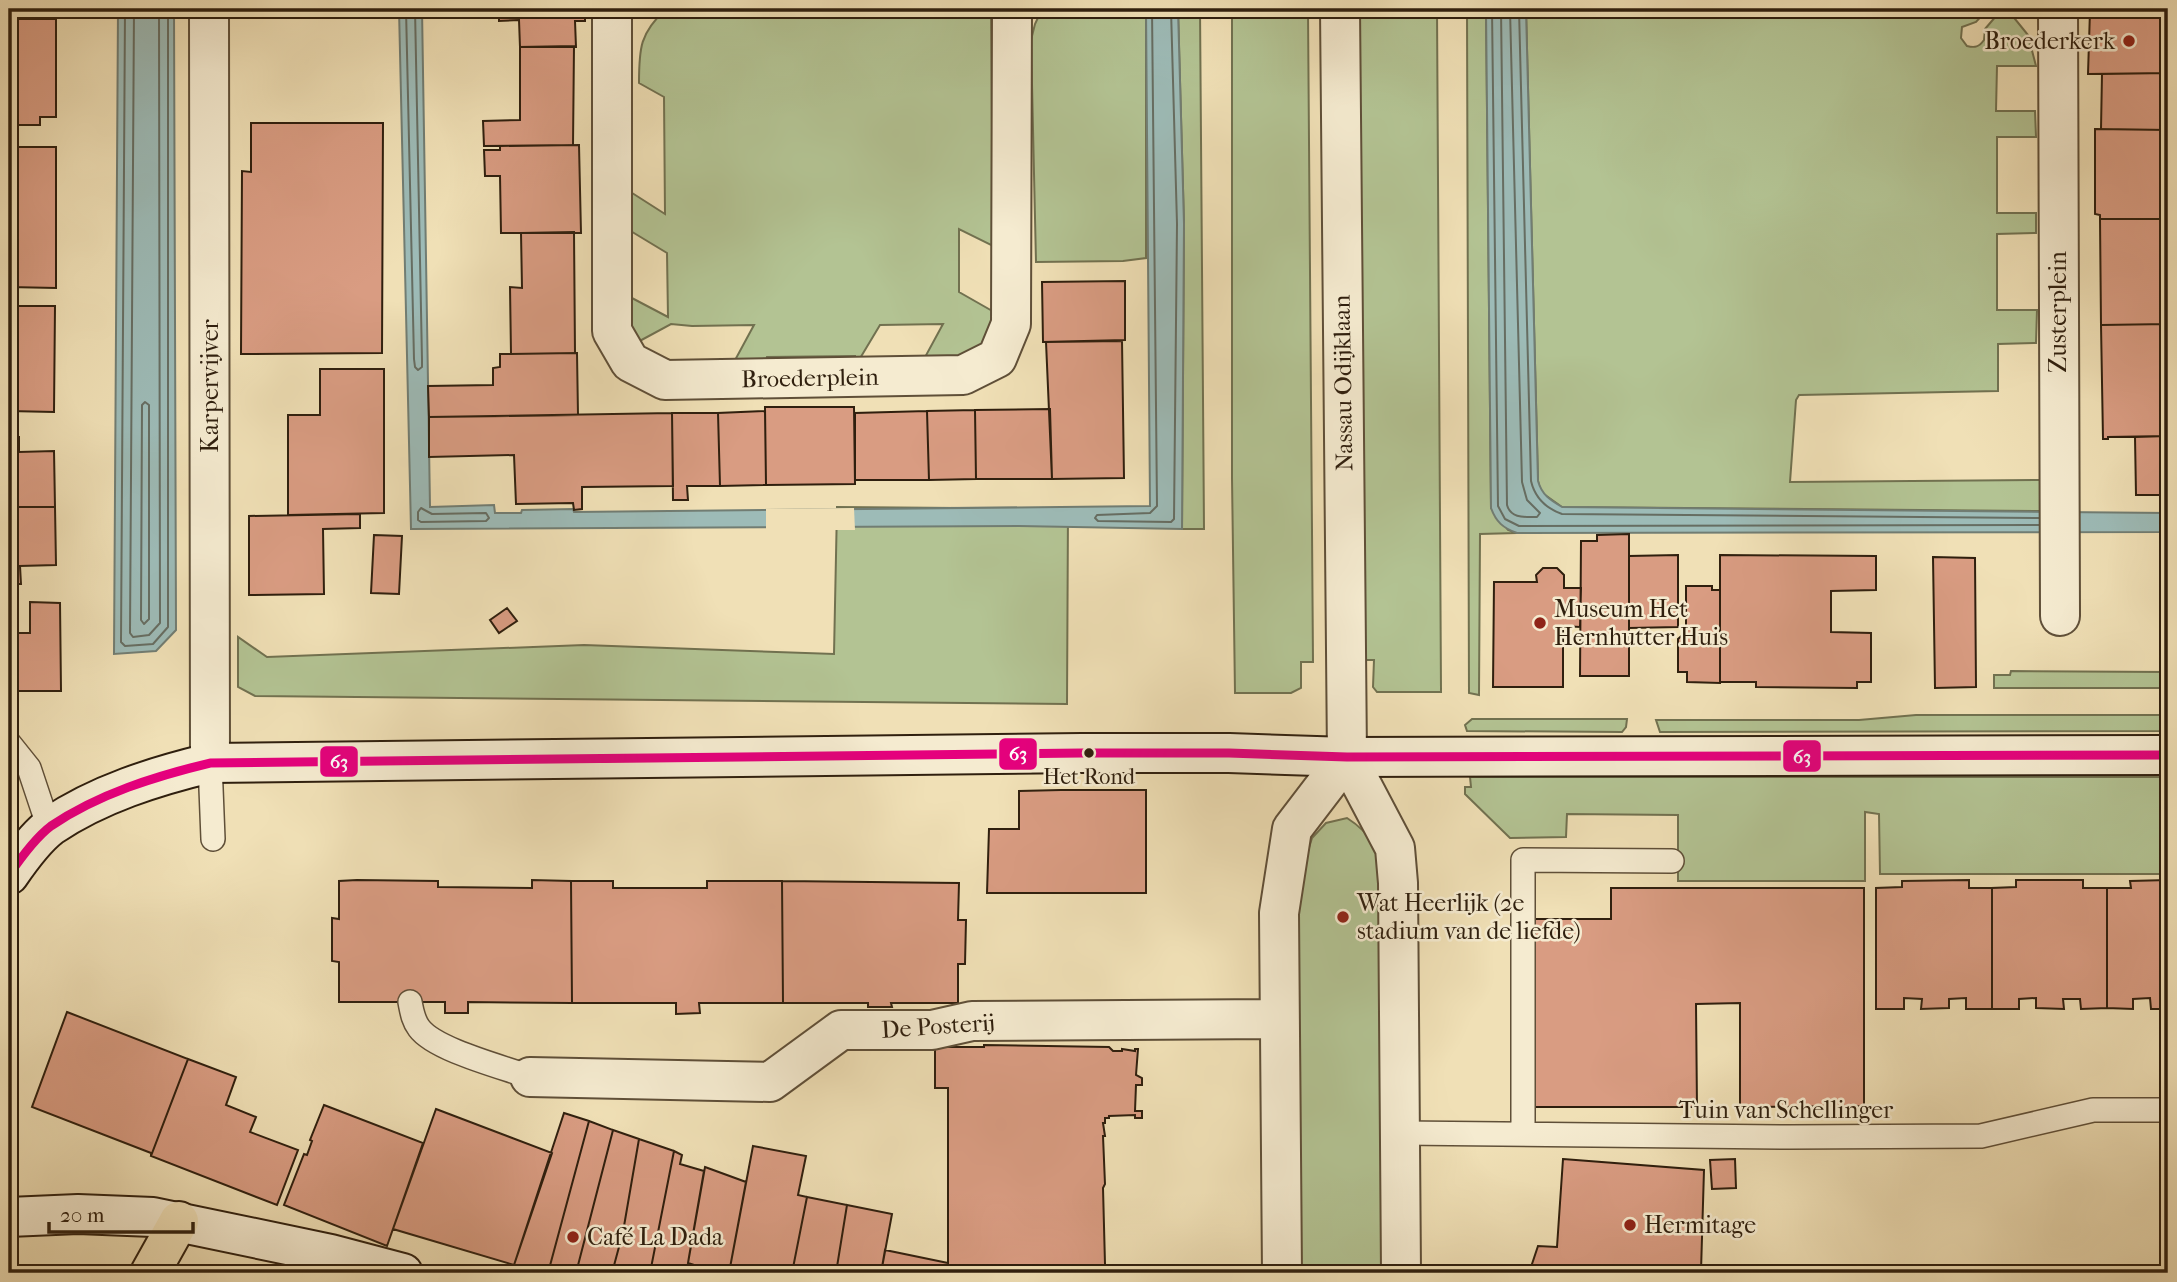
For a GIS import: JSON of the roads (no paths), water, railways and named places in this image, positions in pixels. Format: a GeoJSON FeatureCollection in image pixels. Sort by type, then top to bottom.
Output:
{"type":"FeatureCollection","features":[{"type":"Feature","properties":{"kind":"main road"},"geometry":{"type":"LineString","coordinates":[[150,1273],[179,1221]]}},
{"type":"Feature","properties":{"kind":"street","name":"Karpervijver"},"geometry":{"type":"LineString","coordinates":[[209,9],[210,763]]}},
{"type":"Feature","properties":{"kind":"street","name":"Broederplein"},"geometry":{"type":"LineString","coordinates":[[612,9],[612,331],[630,362],[665,380],[963,375],[997,358],[1011,324],[1012,9]]}},
{"type":"Feature","properties":{"kind":"street","name":"Nassau Odijklaan"},"geometry":{"type":"LineString","coordinates":[[1340,9],[1347,757]]}},
{"type":"Feature","properties":{"kind":"street","name":"Zusterplein"},"geometry":{"type":"LineString","coordinates":[[2058,9],[2060,616]]}},
{"type":"Feature","properties":{"kind":"street"},"geometry":{"type":"LineString","coordinates":[[9,875],[49,828],[97,801],[165,774],[210,763],[1068,753],[1229,753],[1347,757],[2168,755]]}},
{"type":"Feature","properties":{"kind":"street"},"geometry":{"type":"LineString","coordinates":[[1282,1273],[1279,913],[1292,829],[1347,757]]}},
{"type":"Feature","properties":{"kind":"street"},"geometry":{"type":"LineString","coordinates":[[1347,757],[1395,848],[1398,883],[1401,1273]]}},
{"type":"Feature","properties":{"kind":"street","name":"De Posterij"},"geometry":{"type":"LineString","coordinates":[[530,1077],[770,1082],[841,1030],[932,1030],[972,1021],[1279,1019]]}},
{"type":"Feature","properties":{"kind":"street"},"geometry":{"type":"LineString","coordinates":[[9,1217],[118,1215],[179,1221],[327,1264],[403,1273]]}},
{"type":"Feature","properties":{"kind":"lane"},"geometry":{"type":"LineString","coordinates":[[9,743],[29,768],[49,828]]}},
{"type":"Feature","properties":{"kind":"lane"},"geometry":{"type":"LineString","coordinates":[[210,763],[213,839]]}},
{"type":"Feature","properties":{"kind":"lane"},"geometry":{"type":"LineString","coordinates":[[1523,1133],[1523,860],[1672,861]]}},
{"type":"Feature","properties":{"kind":"lane"},"geometry":{"type":"LineString","coordinates":[[410,1002],[412,1017],[420,1030],[434,1042],[530,1077]]}},
{"type":"Feature","properties":{"kind":"lane","name":"Tuin van Schellinger"},"geometry":{"type":"LineString","coordinates":[[1401,1133],[1980,1136],[2093,1110],[2168,1110]]}},
{"type":"Feature","properties":{"kind":"water"},"geometry":{"type":"Polygon","coordinates":[[[118,9],[174,9],[176,630],[156,651],[114,654],[118,9]]]}},
{"type":"Feature","properties":{"kind":"water"},"geometry":{"type":"Polygon","coordinates":[[[399,9],[422,9],[430,507],[494,505],[495,513],[521,513],[522,510],[573,509],[574,512],[1150,506],[1146,9],[1178,9],[1184,224],[1182,529],[1019,526],[411,529],[399,9]]]}},
{"type":"Feature","properties":{"kind":"water"},"geometry":{"type":"Polygon","coordinates":[[[1486,9],[1526,9],[1538,481],[1544,494],[1550,499],[1562,507],[2168,513],[2168,532],[1517,533],[1504,527],[1491,508],[1486,9]]]}},
{"type":"Feature","properties":{"kind":"place","name":"Broederkerk"},"geometry":{"type":"Point","coordinates":[2129,41]}},
{"type":"Feature","properties":{"kind":"place","name":"Museum Het Hernhutter Huis"},"geometry":{"type":"Point","coordinates":[1540,623]}},
{"type":"Feature","properties":{"kind":"place","name":"Het Rond"},"geometry":{"type":"Point","coordinates":[1089,753]}},
{"type":"Feature","properties":{"kind":"place","name":"Wat Heerlijk (2e stadium van de liefde)"},"geometry":{"type":"Point","coordinates":[1343,917]}},
{"type":"Feature","properties":{"kind":"place","name":"Hermitage"},"geometry":{"type":"Point","coordinates":[1630,1225]}},
{"type":"Feature","properties":{"kind":"place","name":"Café La Dada"},"geometry":{"type":"Point","coordinates":[573,1237]}}]}
